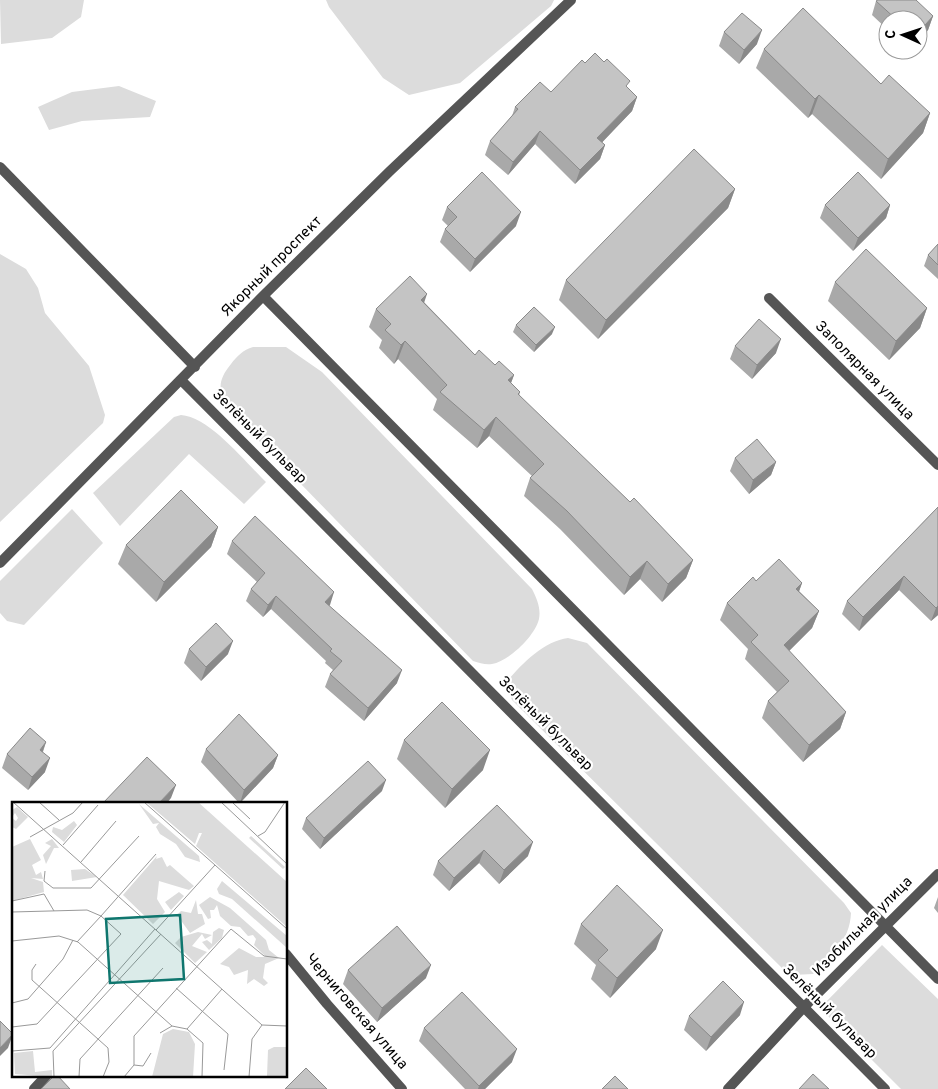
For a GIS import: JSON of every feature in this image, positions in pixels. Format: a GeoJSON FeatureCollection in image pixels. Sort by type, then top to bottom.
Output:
{"type":"FeatureCollection","features":[{"type":"Feature","properties":{"kind":"street","name":"Якорный проспект"},"geometry":{"type":"LineString","coordinates":[[0,563],[182,381],[263,296],[390,171],[571,0]]}},
{"type":"Feature","properties":{"kind":"street"},"geometry":{"type":"LineString","coordinates":[[0,167],[195,367]]}},
{"type":"Feature","properties":{"kind":"street"},"geometry":{"type":"LineString","coordinates":[[263,296],[938,979]]}},
{"type":"Feature","properties":{"kind":"street","name":"Заполярная улица"},"geometry":{"type":"LineString","coordinates":[[769,298],[938,465]]}},
{"type":"Feature","properties":{"kind":"street","name":"Зелёный бульвар"},"geometry":{"type":"LineString","coordinates":[[182,381],[885,1089]]}},
{"type":"Feature","properties":{"kind":"street","name":"Изобильная улица"},"geometry":{"type":"LineString","coordinates":[[728,1089],[803,1008],[938,874]]}},
{"type":"Feature","properties":{"kind":"street","name":"Черниговская улица"},"geometry":{"type":"LineString","coordinates":[[288,956],[402,1089]]}},
{"type":"Feature","properties":{"kind":"street"},"geometry":{"type":"LineString","coordinates":[[34,1089],[46,1076]]}},
{"type":"Feature","properties":{"kind":"shaded area"},"geometry":{"type":"Polygon","coordinates":[[[0,0],[84,0],[81,17],[52,38],[1,44],[0,0]]]}},
{"type":"Feature","properties":{"kind":"shaded area"},"geometry":{"type":"Polygon","coordinates":[[[326,0],[554,0],[551,6],[460,83],[409,95],[383,78],[329,7],[326,0]]]}},
{"type":"Feature","properties":{"kind":"shaded area"},"geometry":{"type":"Polygon","coordinates":[[[119,86],[156,101],[150,117],[82,121],[49,130],[38,107],[72,92],[119,86]]]}},
{"type":"Feature","properties":{"kind":"shaded area"},"geometry":{"type":"Polygon","coordinates":[[[0,254],[26,269],[38,288],[45,313],[89,366],[105,415],[103,423],[0,522],[0,254]]]}},
{"type":"Feature","properties":{"kind":"shaded area"},"geometry":{"type":"Polygon","coordinates":[[[253,347],[286,347],[322,372],[532,589],[538,604],[539,619],[537,626],[520,647],[499,662],[485,664],[473,661],[229,410],[221,392],[221,381],[226,370],[238,356],[253,347]]]}},
{"type":"Feature","properties":{"kind":"shaded area"},"geometry":{"type":"Polygon","coordinates":[[[181,415],[204,424],[215,432],[266,482],[244,504],[189,454],[120,526],[93,493],[174,417],[181,415]]]}},
{"type":"Feature","properties":{"kind":"shaded area"},"geometry":{"type":"Polygon","coordinates":[[[72,509],[103,543],[24,625],[7,621],[0,613],[0,581],[72,509]]]}},
{"type":"Feature","properties":{"kind":"shaded area"},"geometry":{"type":"Polygon","coordinates":[[[568,638],[587,643],[844,903],[851,913],[844,940],[833,955],[813,974],[793,975],[785,971],[512,700],[506,683],[518,669],[533,655],[550,644],[568,638]]]}},
{"type":"Feature","properties":{"kind":"shaded area"},"geometry":{"type":"Polygon","coordinates":[[[882,945],[938,999],[938,1089],[901,1089],[820,1008],[882,945]]]}},
{"type":"Feature","properties":{"kind":"building"},"geometry":{"type":"Polygon","coordinates":[[[916,0],[927,10],[886,10],[876,1],[916,0]]]}},
{"type":"Feature","properties":{"kind":"building"},"geometry":{"type":"Polygon","coordinates":[[[803,8],[881,84],[889,75],[930,113],[888,159],[819,95],[815,99],[764,49],[803,8]]]}},
{"type":"Feature","properties":{"kind":"building"},"geometry":{"type":"Polygon","coordinates":[[[928,11],[933,16],[928,22],[928,11]]]}},
{"type":"Feature","properties":{"kind":"building"},"geometry":{"type":"Polygon","coordinates":[[[742,13],[762,30],[744,50],[724,32],[742,13]]]}},
{"type":"Feature","properties":{"kind":"building"},"geometry":{"type":"Polygon","coordinates":[[[595,53],[604,62],[607,59],[630,81],[626,86],[637,97],[597,138],[605,145],[580,170],[540,131],[513,162],[490,141],[518,109],[515,107],[540,82],[551,92],[582,60],[585,63],[595,53]]]}},
{"type":"Feature","properties":{"kind":"building"},"geometry":{"type":"Polygon","coordinates":[[[694,149],[735,189],[606,320],[566,280],[694,149]]]}},
{"type":"Feature","properties":{"kind":"building"},"geometry":{"type":"Polygon","coordinates":[[[482,172],[521,212],[475,259],[445,229],[457,217],[447,207],[482,172]]]}},
{"type":"Feature","properties":{"kind":"building"},"geometry":{"type":"Polygon","coordinates":[[[858,172],[890,205],[858,238],[825,205],[858,172]]]}},
{"type":"Feature","properties":{"kind":"building"},"geometry":{"type":"Polygon","coordinates":[[[938,244],[938,265],[928,255],[938,244]]]}},
{"type":"Feature","properties":{"kind":"building"},"geometry":{"type":"Polygon","coordinates":[[[866,249],[927,308],[896,341],[835,282],[866,249]]]}},
{"type":"Feature","properties":{"kind":"building"},"geometry":{"type":"Polygon","coordinates":[[[410,276],[427,294],[421,300],[475,355],[479,350],[495,365],[499,361],[514,375],[508,380],[520,392],[518,394],[630,502],[634,498],[693,560],[668,584],[647,561],[630,577],[567,511],[530,478],[544,464],[496,417],[484,430],[440,392],[447,385],[405,341],[401,345],[385,330],[391,324],[376,309],[410,276]]]}},
{"type":"Feature","properties":{"kind":"building"},"geometry":{"type":"Polygon","coordinates":[[[534,307],[555,327],[536,345],[516,325],[534,307]]]}},
{"type":"Feature","properties":{"kind":"building"},"geometry":{"type":"Polygon","coordinates":[[[759,319],[781,339],[757,365],[735,346],[759,319]]]}},
{"type":"Feature","properties":{"kind":"building"},"geometry":{"type":"Polygon","coordinates":[[[757,439],[776,462],[753,480],[735,458],[757,439]]]}},
{"type":"Feature","properties":{"kind":"building"},"geometry":{"type":"Polygon","coordinates":[[[181,490],[218,527],[164,582],[126,545],[181,490]]]}},
{"type":"Feature","properties":{"kind":"building"},"geometry":{"type":"Polygon","coordinates":[[[938,507],[938,606],[936,608],[904,576],[863,617],[847,601],[938,507]]]}},
{"type":"Feature","properties":{"kind":"building"},"geometry":{"type":"Polygon","coordinates":[[[255,516],[334,592],[325,602],[402,670],[368,708],[330,674],[342,661],[330,651],[332,649],[276,596],[268,605],[251,589],[265,573],[232,541],[255,516]]]}},
{"type":"Feature","properties":{"kind":"building"},"geometry":{"type":"Polygon","coordinates":[[[779,559],[802,583],[796,589],[819,611],[784,645],[846,712],[809,745],[768,701],[789,681],[751,642],[758,635],[727,603],[753,577],[756,581],[779,559]]]}},
{"type":"Feature","properties":{"kind":"building"},"geometry":{"type":"Polygon","coordinates":[[[216,623],[233,641],[206,667],[189,649],[216,623]]]}},
{"type":"Feature","properties":{"kind":"building"},"geometry":{"type":"Polygon","coordinates":[[[442,702],[490,750],[452,789],[404,740],[442,702]]]}},
{"type":"Feature","properties":{"kind":"building"},"geometry":{"type":"Polygon","coordinates":[[[239,714],[278,755],[244,790],[206,749],[239,714]]]}},
{"type":"Feature","properties":{"kind":"building"},"geometry":{"type":"Polygon","coordinates":[[[30,728],[46,742],[40,750],[50,758],[32,777],[7,754],[30,728]]]}},
{"type":"Feature","properties":{"kind":"building"},"geometry":{"type":"Polygon","coordinates":[[[147,757],[176,785],[160,802],[104,802],[147,757]]]}},
{"type":"Feature","properties":{"kind":"building"},"geometry":{"type":"Polygon","coordinates":[[[368,761],[386,780],[324,838],[306,818],[368,761]]]}},
{"type":"Feature","properties":{"kind":"building"},"geometry":{"type":"Polygon","coordinates":[[[497,805],[533,842],[504,870],[484,850],[454,878],[438,861],[497,805]]]}},
{"type":"Feature","properties":{"kind":"building"},"geometry":{"type":"Polygon","coordinates":[[[617,885],[663,930],[617,978],[598,960],[608,950],[581,924],[617,885]]]}},
{"type":"Feature","properties":{"kind":"building"},"geometry":{"type":"Polygon","coordinates":[[[397,926],[431,965],[382,1008],[348,970],[397,926]]]}},
{"type":"Feature","properties":{"kind":"building"},"geometry":{"type":"Polygon","coordinates":[[[723,981],[744,1002],[711,1037],[689,1016],[723,981]]]}},
{"type":"Feature","properties":{"kind":"building"},"geometry":{"type":"Polygon","coordinates":[[[462,992],[517,1049],[479,1086],[424,1028],[462,992]]]}},
{"type":"Feature","properties":{"kind":"building"},"geometry":{"type":"Polygon","coordinates":[[[0,1021],[12,1035],[0,1048],[0,1021]]]}},
{"type":"Feature","properties":{"kind":"building"},"geometry":{"type":"Polygon","coordinates":[[[306,1068],[327,1089],[285,1089],[306,1068]]]}},
{"type":"Feature","properties":{"kind":"building"},"geometry":{"type":"Polygon","coordinates":[[[813,1074],[829,1089],[799,1089],[813,1074]]]}},
{"type":"Feature","properties":{"kind":"building"},"geometry":{"type":"Polygon","coordinates":[[[54,1076],[58,1076],[70,1089],[41,1089],[54,1076]]]}},
{"type":"Feature","properties":{"kind":"building"},"geometry":{"type":"Polygon","coordinates":[[[615,1076],[628,1089],[602,1089],[615,1076]]]}}]}
